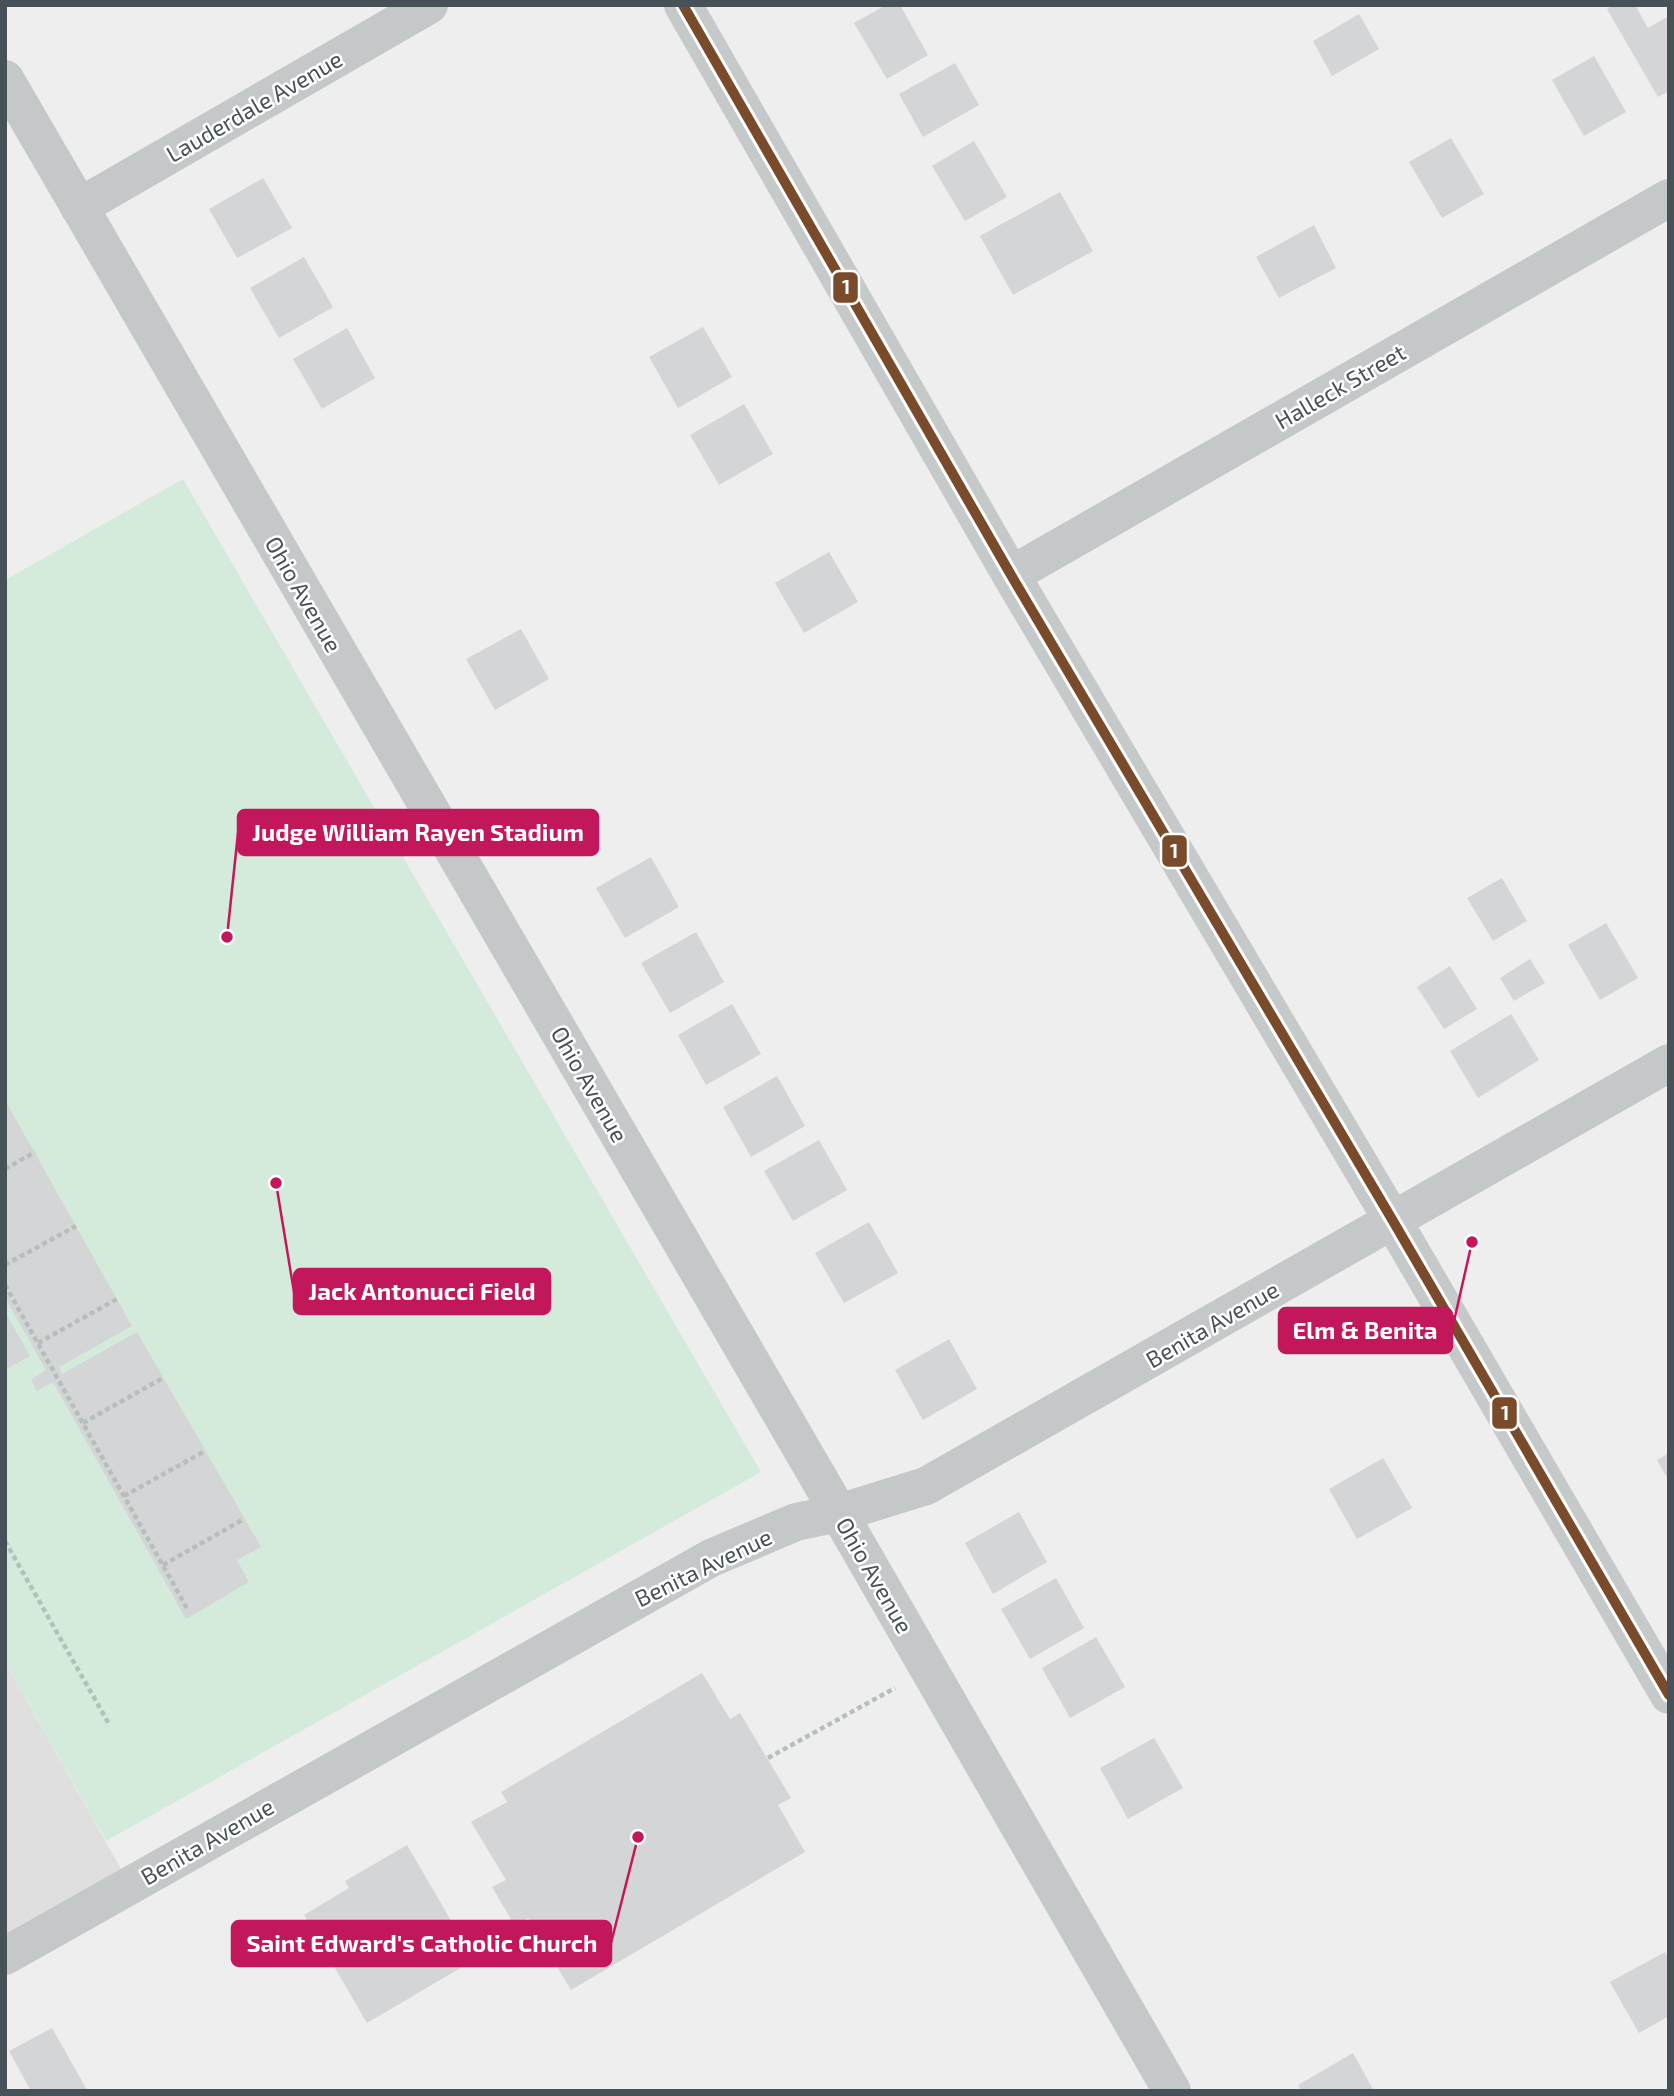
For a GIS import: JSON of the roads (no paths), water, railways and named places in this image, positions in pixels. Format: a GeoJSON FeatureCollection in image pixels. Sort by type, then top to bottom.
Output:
{"type":"FeatureCollection","features":[{"type":"Feature","properties":{"kind":"street","name":"Lauderdale Avenue"},"geometry":{"type":"LineString","coordinates":[[79,207],[429,5]]}},
{"type":"Feature","properties":{"kind":"street"},"geometry":{"type":"LineString","coordinates":[[684,5],[1012,575],[1669,1695]]}},
{"type":"Feature","properties":{"kind":"street","name":"Ohio Avenue"},"geometry":{"type":"LineString","coordinates":[[5,79],[1172,2091]]}},
{"type":"Feature","properties":{"kind":"street","name":"Halleck Street"},"geometry":{"type":"LineString","coordinates":[[1012,575],[1669,198]]}},
{"type":"Feature","properties":{"kind":"street","name":"Benita Avenue"},"geometry":{"type":"LineString","coordinates":[[5,1956],[711,1558],[796,1522],[839,1514],[926,1486],[1669,1063]]}},
{"type":"Feature","properties":{"kind":"place","name":"Judge William Rayen Stadium"},"geometry":{"type":"Point","coordinates":[227,937]}},
{"type":"Feature","properties":{"kind":"place","name":"Jack Antonucci Field"},"geometry":{"type":"Point","coordinates":[276,1183]}},
{"type":"Feature","properties":{"kind":"place","name":"Elm & Benita"},"geometry":{"type":"Point","coordinates":[1472,1242]}},
{"type":"Feature","properties":{"kind":"place","name":"Saint Edward's Catholic Church"},"geometry":{"type":"Point","coordinates":[638,1837]}}]}
